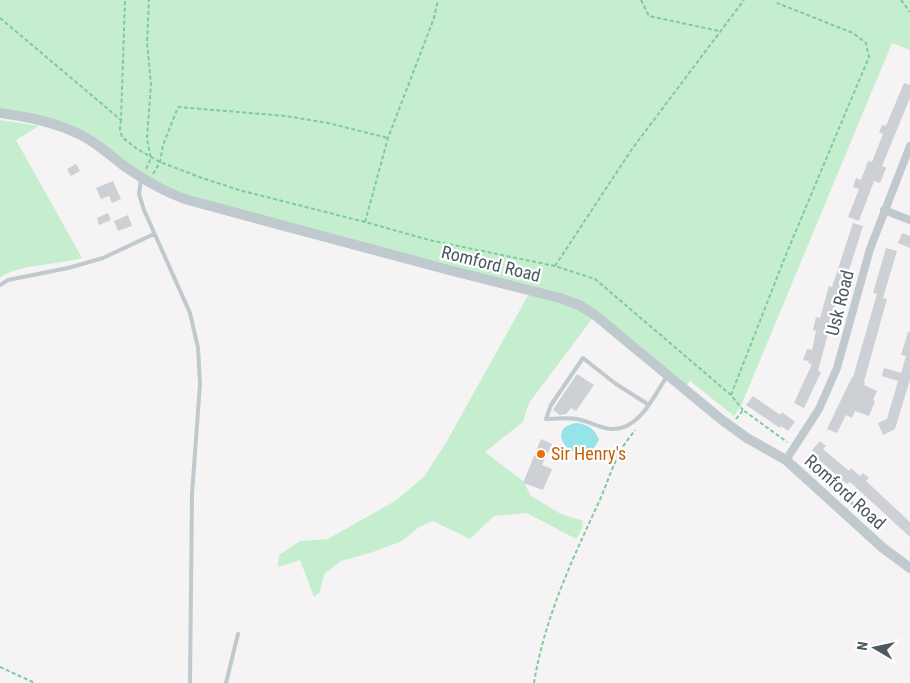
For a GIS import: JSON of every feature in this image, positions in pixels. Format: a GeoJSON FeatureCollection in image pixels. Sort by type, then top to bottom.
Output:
{"type":"FeatureCollection","features":[{"type":"Feature","properties":{"kind":"street","name":"Romford Road"},"geometry":{"type":"LineString","coordinates":[[0,113],[31,118],[65,127],[96,144],[160,189],[188,200],[560,298],[579,305],[595,315],[722,420],[754,442],[818,480],[836,504],[883,548],[910,568]]}},
{"type":"Feature","properties":{"kind":"street","name":"Usk Road"},"geometry":{"type":"LineString","coordinates":[[786,460],[819,410],[838,368],[863,272],[884,210],[910,146]]}},
{"type":"Feature","properties":{"kind":"street"},"geometry":{"type":"LineString","coordinates":[[884,210],[910,220]]}},
{"type":"Feature","properties":{"kind":"lane"},"geometry":{"type":"LineString","coordinates":[[145,180],[139,194],[154,234],[190,313],[198,348],[200,384],[192,494],[190,683]]}},
{"type":"Feature","properties":{"kind":"lane"},"geometry":{"type":"LineString","coordinates":[[0,285],[8,280],[68,268],[103,258],[154,234]]}},
{"type":"Feature","properties":{"kind":"lane"},"geometry":{"type":"LineString","coordinates":[[649,404],[616,384],[583,358],[551,406],[546,419],[576,418],[609,429],[629,426],[649,404],[667,376]]}},
{"type":"Feature","properties":{"kind":"lane"},"geometry":{"type":"LineString","coordinates":[[806,464],[818,480],[843,496],[860,510]]}},
{"type":"Feature","properties":{"kind":"lane"},"geometry":{"type":"LineString","coordinates":[[836,504],[843,496]]}},
{"type":"Feature","properties":{"kind":"lane"},"geometry":{"type":"LineString","coordinates":[[226,683],[238,634]]}},
{"type":"Feature","properties":{"kind":"path"},"geometry":{"type":"LineString","coordinates":[[125,0],[120,129],[122,137],[151,158],[202,178],[240,190],[429,240],[555,266],[595,279],[731,395],[743,410],[795,447]]}},
{"type":"Feature","properties":{"kind":"path"},"geometry":{"type":"LineString","coordinates":[[145,180],[151,158],[147,139],[151,84],[147,43],[150,0]]}},
{"type":"Feature","properties":{"kind":"path"},"geometry":{"type":"LineString","coordinates":[[365,222],[388,138],[434,18],[438,0]]}},
{"type":"Feature","properties":{"kind":"path"},"geometry":{"type":"LineString","coordinates":[[641,0],[649,16],[720,32]]}},
{"type":"Feature","properties":{"kind":"path"},"geometry":{"type":"LineString","coordinates":[[555,266],[632,149],[744,0]]}},
{"type":"Feature","properties":{"kind":"path"},"geometry":{"type":"LineString","coordinates":[[901,0],[910,12]]}},
{"type":"Feature","properties":{"kind":"path"},"geometry":{"type":"LineString","coordinates":[[731,395],[787,252],[869,57],[866,43],[854,33],[777,3]]}},
{"type":"Feature","properties":{"kind":"path"},"geometry":{"type":"LineString","coordinates":[[0,18],[121,120]]}},
{"type":"Feature","properties":{"kind":"path"},"geometry":{"type":"LineString","coordinates":[[145,180],[160,162],[163,145],[178,107],[286,116],[328,123],[388,138]]}},
{"type":"Feature","properties":{"kind":"path"},"geometry":{"type":"LineString","coordinates":[[735,420],[743,410]]}},
{"type":"Feature","properties":{"kind":"path"},"geometry":{"type":"LineString","coordinates":[[534,683],[538,661],[556,601],[574,556],[605,489],[608,476],[622,449],[635,430],[636,420]]}},
{"type":"Feature","properties":{"kind":"path"},"geometry":{"type":"LineString","coordinates":[[0,667],[35,683]]}},
{"type":"Feature","properties":{"kind":"green space"},"geometry":{"type":"Polygon","coordinates":[[[0,0],[910,0],[910,50],[892,43],[741,406],[734,416],[690,381],[684,389],[595,315],[529,403],[523,422],[485,452],[523,481],[531,496],[561,514],[583,521],[582,529],[576,539],[527,513],[494,516],[470,539],[433,521],[419,527],[402,541],[341,561],[324,574],[320,592],[314,597],[300,560],[278,567],[279,555],[300,541],[328,539],[395,501],[424,477],[447,441],[531,290],[188,200],[96,144],[31,118],[0,113],[0,0]]]}},
{"type":"Feature","properties":{"kind":"green space"},"geometry":{"type":"Polygon","coordinates":[[[0,120],[39,126],[16,140],[82,258],[29,267],[0,277],[0,120]]]}},
{"type":"Feature","properties":{"kind":"water"},"geometry":{"type":"Polygon","coordinates":[[[578,423],[591,428],[599,440],[592,451],[584,456],[570,450],[565,445],[561,434],[563,429],[569,425],[578,423]]]}},
{"type":"Feature","properties":{"kind":"building"},"geometry":{"type":"Polygon","coordinates":[[[904,83],[910,85],[910,98],[882,166],[886,168],[880,183],[874,181],[859,221],[848,217],[859,189],[853,187],[856,178],[861,180],[868,161],[872,162],[883,134],[879,132],[882,125],[886,126],[904,83]]]}},
{"type":"Feature","properties":{"kind":"building"},"geometry":{"type":"Polygon","coordinates":[[[76,164],[80,171],[71,176],[67,169],[76,164]]]}},
{"type":"Feature","properties":{"kind":"building"},"geometry":{"type":"Polygon","coordinates":[[[113,181],[121,199],[112,203],[109,196],[101,199],[96,188],[113,181]]]}},
{"type":"Feature","properties":{"kind":"building"},"geometry":{"type":"Polygon","coordinates":[[[108,213],[111,220],[99,225],[97,218],[108,213]]]}},
{"type":"Feature","properties":{"kind":"building"},"geometry":{"type":"Polygon","coordinates":[[[128,215],[132,226],[118,231],[114,221],[128,215]]]}},
{"type":"Feature","properties":{"kind":"building"},"geometry":{"type":"Polygon","coordinates":[[[853,223],[863,226],[844,286],[841,285],[818,371],[821,372],[804,408],[794,403],[812,364],[808,363],[809,361],[803,360],[807,349],[812,350],[816,331],[813,330],[816,317],[820,318],[829,286],[832,287],[853,223]]]}},
{"type":"Feature","properties":{"kind":"building"},"geometry":{"type":"Polygon","coordinates":[[[902,233],[910,236],[910,248],[898,243],[902,233]]]}},
{"type":"Feature","properties":{"kind":"building"},"geometry":{"type":"Polygon","coordinates":[[[886,248],[897,251],[883,298],[887,299],[864,382],[864,385],[877,391],[873,400],[875,401],[869,416],[855,411],[852,418],[846,415],[837,433],[827,429],[853,377],[877,294],[873,293],[886,248]]]}},
{"type":"Feature","properties":{"kind":"building"},"geometry":{"type":"Polygon","coordinates":[[[908,332],[910,332],[910,380],[895,429],[883,435],[878,423],[887,419],[898,381],[882,376],[884,368],[901,373],[906,356],[901,355],[908,332]]]}},
{"type":"Feature","properties":{"kind":"building"},"geometry":{"type":"Polygon","coordinates":[[[577,374],[594,385],[576,411],[571,408],[566,414],[560,415],[553,410],[577,374]]]}},
{"type":"Feature","properties":{"kind":"building"},"geometry":{"type":"Polygon","coordinates":[[[753,396],[780,415],[782,412],[795,422],[788,431],[781,426],[780,428],[746,405],[753,396]]]}},
{"type":"Feature","properties":{"kind":"building","name":"Sir Henry's"},"geometry":{"type":"Polygon","coordinates":[[[541,439],[552,444],[542,465],[552,469],[543,490],[523,483],[541,439]]]}},
{"type":"Feature","properties":{"kind":"building"},"geometry":{"type":"Polygon","coordinates":[[[820,441],[826,446],[823,449],[849,471],[851,468],[860,476],[863,473],[869,478],[866,481],[910,522],[910,537],[850,482],[847,484],[817,458],[819,456],[812,450],[820,441]]]}},
{"type":"Feature","properties":{"kind":"place","name":"Sir Henry's"},"geometry":{"type":"Point","coordinates":[541,454]}}]}
